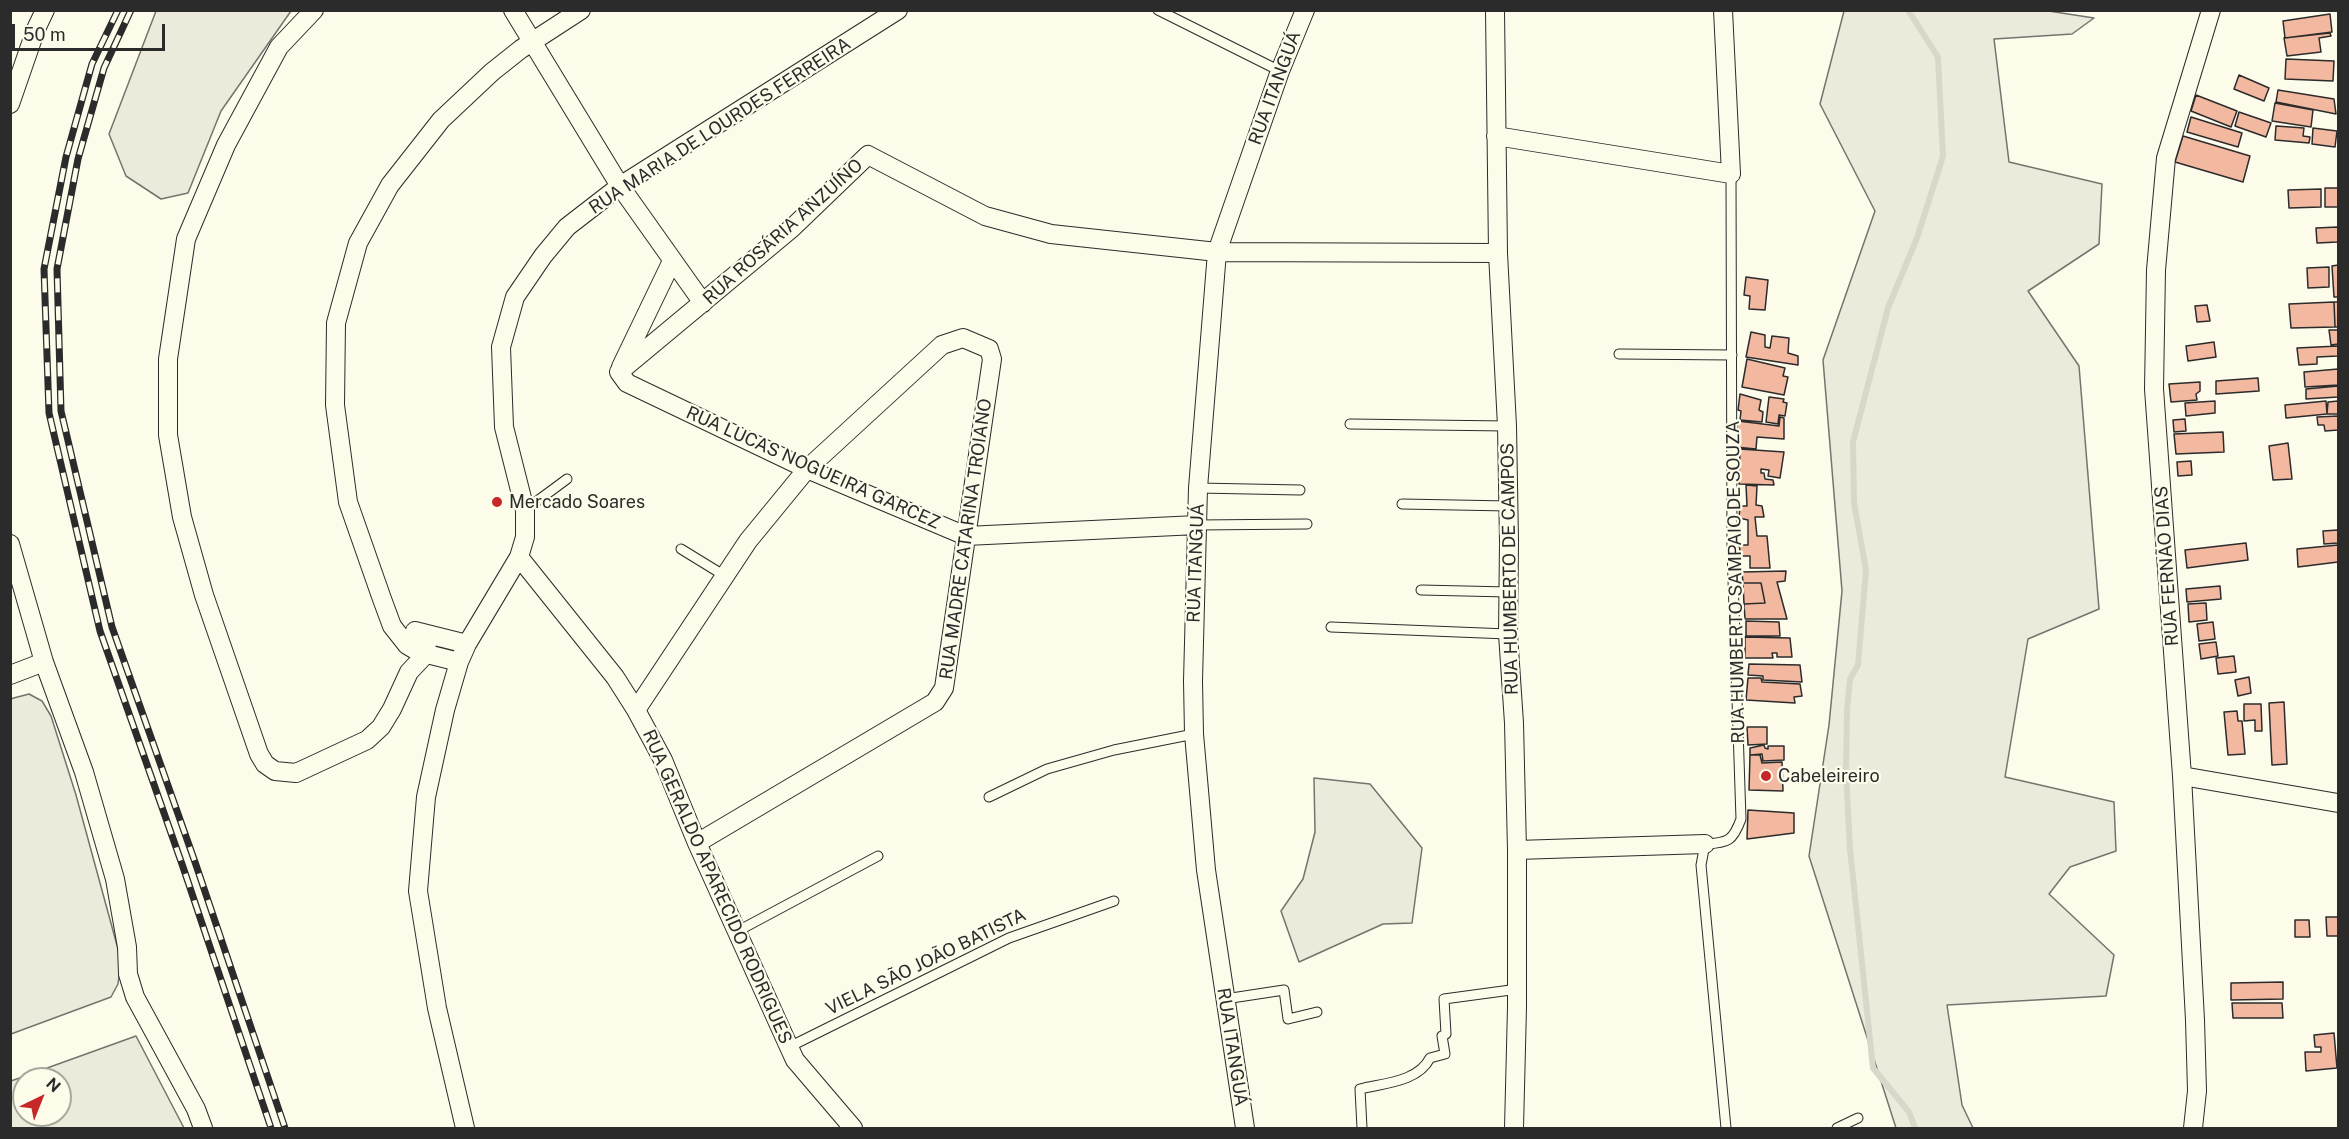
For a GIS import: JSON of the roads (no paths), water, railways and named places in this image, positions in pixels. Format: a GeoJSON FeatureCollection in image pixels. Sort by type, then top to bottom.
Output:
{"type":"FeatureCollection","features":[{"type":"Feature","properties":{"kind":"street"},"geometry":{"type":"LineString","coordinates":[[10,104],[36,29],[45,10]]}},
{"type":"Feature","properties":{"kind":"street"},"geometry":{"type":"LineString","coordinates":[[314,10],[279,47],[226,145],[186,239],[168,359],[168,435],[182,517],[204,595],[259,754],[275,771],[296,773],[328,760],[367,740],[381,727],[413,666],[426,654],[427,642],[396,616],[382,599]]}},
{"type":"Feature","properties":{"kind":"street"},"geometry":{"type":"LineString","coordinates":[[513,10],[620,186],[703,303]]}},
{"type":"Feature","properties":{"kind":"street"},"geometry":{"type":"LineString","coordinates":[[397,694],[401,661],[393,626],[348,502],[335,405],[336,323],[358,243],[390,185],[441,120],[492,72],[581,10]]}},
{"type":"Feature","properties":{"kind":"street","name":"RUA MARIA DE LOURDES FERREIRA"},"geometry":{"type":"LineString","coordinates":[[465,1128],[437,1008],[418,891],[426,797],[445,710],[459,662],[467,644],[519,558],[525,537],[525,510],[504,427],[501,347],[515,297],[543,256],[567,227],[620,186],[898,10]]}},
{"type":"Feature","properties":{"kind":"street","name":"RUA ITANGUÁ"},"geometry":{"type":"LineString","coordinates":[[1241,1128],[1206,870],[1194,734],[1193,681],[1198,488],[1217,252],[1280,71],[1305,10]]}},
{"type":"Feature","properties":{"kind":"street","name":"RUA HUMBERTO DE CAMPOS"},"geometry":{"type":"LineString","coordinates":[[1496,10],[1498,253],[1507,426],[1508,634],[1514,723],[1517,850],[1518,989],[1514,1128]]}},
{"type":"Feature","properties":{"kind":"street","name":"RUA HUMBERTO SAMPAIO DE SOUZA"},"geometry":{"type":"LineString","coordinates":[[1723,10],[1731,174]]}},
{"type":"Feature","properties":{"kind":"street","name":"RUA FERNÃO DIAS"},"geometry":{"type":"LineString","coordinates":[[2193,1128],[2197,1091],[2195,1020],[2182,776],[2154,389],[2156,270],[2166,158],[2211,10]]}},
{"type":"Feature","properties":{"kind":"street"},"geometry":{"type":"LineString","coordinates":[[1496,136],[1731,174]]}},
{"type":"Feature","properties":{"kind":"street","name":"RUA ROSÁRIA ANZUÍNO"},"geometry":{"type":"LineString","coordinates":[[619,372],[792,228],[868,155],[985,216],[1051,234],[1217,252]]}},
{"type":"Feature","properties":{"kind":"street"},"geometry":{"type":"LineString","coordinates":[[1217,252],[1498,253]]}},
{"type":"Feature","properties":{"kind":"street"},"geometry":{"type":"LineString","coordinates":[[619,372],[672,261]]}},
{"type":"Feature","properties":{"kind":"street","name":"RUA MADRE CATARINA TROIANO"},"geometry":{"type":"LineString","coordinates":[[697,843],[925,708],[941,696],[945,688],[992,359],[989,349],[963,338],[942,345],[807,469]]}},
{"type":"Feature","properties":{"kind":"street","name":"RUA LUCAS NOGUEIRA GARCEZ"},"geometry":{"type":"LineString","coordinates":[[619,372],[627,383],[807,469],[966,536],[1197,525]]}},
{"type":"Feature","properties":{"kind":"street"},"geometry":{"type":"LineString","coordinates":[[636,711],[748,541],[807,469]]}},
{"type":"Feature","properties":{"kind":"street"},"geometry":{"type":"LineString","coordinates":[[10,544],[44,662],[84,772],[115,879],[127,947],[128,974],[135,997],[196,1109],[203,1128]]}},
{"type":"Feature","properties":{"kind":"street","name":"RUA GERALDO APARECIDO RODRIGUES"},"geometry":{"type":"LineString","coordinates":[[519,558],[615,677],[636,711],[663,760],[736,932],[795,1060],[853,1128]]}},
{"type":"Feature","properties":{"kind":"street"},"geometry":{"type":"LineString","coordinates":[[393,626],[407,645],[426,654],[459,662]]}},
{"type":"Feature","properties":{"kind":"street"},"geometry":{"type":"LineString","coordinates":[[418,633],[467,644]]}},
{"type":"Feature","properties":{"kind":"street"},"geometry":{"type":"LineString","coordinates":[[10,675],[44,662]]}},
{"type":"Feature","properties":{"kind":"street"},"geometry":{"type":"LineString","coordinates":[[2182,776],[2338,803]]}},
{"type":"Feature","properties":{"kind":"street"},"geometry":{"type":"LineString","coordinates":[[1517,850],[1705,844]]}},
{"type":"Feature","properties":{"kind":"lane"},"geometry":{"type":"LineString","coordinates":[[1158,10],[1280,71]]}},
{"type":"Feature","properties":{"kind":"lane","name":"RUA HUMBERTO SAMPAIO DE SOUZA"},"geometry":{"type":"LineString","coordinates":[[1705,844],[1727,841],[1733,837],[1741,819],[1732,549],[1731,174]]}},
{"type":"Feature","properties":{"kind":"lane"},"geometry":{"type":"LineString","coordinates":[[1619,354],[1732,355]]}},
{"type":"Feature","properties":{"kind":"lane"},"geometry":{"type":"LineString","coordinates":[[1350,424],[1507,426]]}},
{"type":"Feature","properties":{"kind":"lane"},"geometry":{"type":"LineString","coordinates":[[525,510],[567,479]]}},
{"type":"Feature","properties":{"kind":"lane"},"geometry":{"type":"LineString","coordinates":[[1198,488],[1300,490]]}},
{"type":"Feature","properties":{"kind":"lane"},"geometry":{"type":"LineString","coordinates":[[1402,504],[1509,506]]}},
{"type":"Feature","properties":{"kind":"lane"},"geometry":{"type":"LineString","coordinates":[[1197,525],[1307,524]]}},
{"type":"Feature","properties":{"kind":"lane"},"geometry":{"type":"LineString","coordinates":[[681,549],[725,576]]}},
{"type":"Feature","properties":{"kind":"lane"},"geometry":{"type":"LineString","coordinates":[[1421,590],[1508,592]]}},
{"type":"Feature","properties":{"kind":"lane"},"geometry":{"type":"LineString","coordinates":[[1331,627],[1508,634]]}},
{"type":"Feature","properties":{"kind":"lane"},"geometry":{"type":"LineString","coordinates":[[989,797],[1047,769],[1114,750],[1194,734]]}},
{"type":"Feature","properties":{"kind":"lane"},"geometry":{"type":"LineString","coordinates":[[1705,844],[1701,865],[1726,1128]]}},
{"type":"Feature","properties":{"kind":"lane"},"geometry":{"type":"LineString","coordinates":[[736,932],[878,856]]}},
{"type":"Feature","properties":{"kind":"lane","name":"VIELA SÃO JOÃO BATISTA"},"geometry":{"type":"LineString","coordinates":[[789,1047],[1009,938],[1114,902]]}},
{"type":"Feature","properties":{"kind":"lane"},"geometry":{"type":"LineString","coordinates":[[1362,1128],[1360,1089],[1411,1077],[1425,1069],[1430,1058],[1445,1054],[1442,1036],[1446,1034],[1444,999],[1518,989]]}},
{"type":"Feature","properties":{"kind":"lane"},"geometry":{"type":"LineString","coordinates":[[1225,999],[1284,990],[1288,1019],[1317,1012]]}},
{"type":"Feature","properties":{"kind":"lane"},"geometry":{"type":"LineString","coordinates":[[1837,1128],[1858,1118]]}},
{"type":"Feature","properties":{"kind":"waterway"},"geometry":{"type":"LineString","coordinates":[[1908,10],[1938,57],[1943,156],[1917,238],[1888,308],[1853,442],[1854,503],[1866,570],[1858,665],[1850,679],[1846,772],[1850,849],[1873,1068],[1909,1112],[1915,1128]]}},
{"type":"Feature","properties":{"kind":"railway"},"geometry":{"type":"LineString","coordinates":[[118,10],[92,64],[66,157],[44,269],[49,413],[100,631],[271,1128]]}},
{"type":"Feature","properties":{"kind":"railway"},"geometry":{"type":"LineString","coordinates":[[131,10],[104,68],[78,159],[57,269],[61,411],[112,627],[285,1128]]}},
{"type":"Feature","properties":{"kind":"place","name":"Mercado Soares"},"geometry":{"type":"Point","coordinates":[497,502]}},
{"type":"Feature","properties":{"kind":"place","name":"Cabeleireiro"},"geometry":{"type":"Point","coordinates":[1766,776]}}]}
